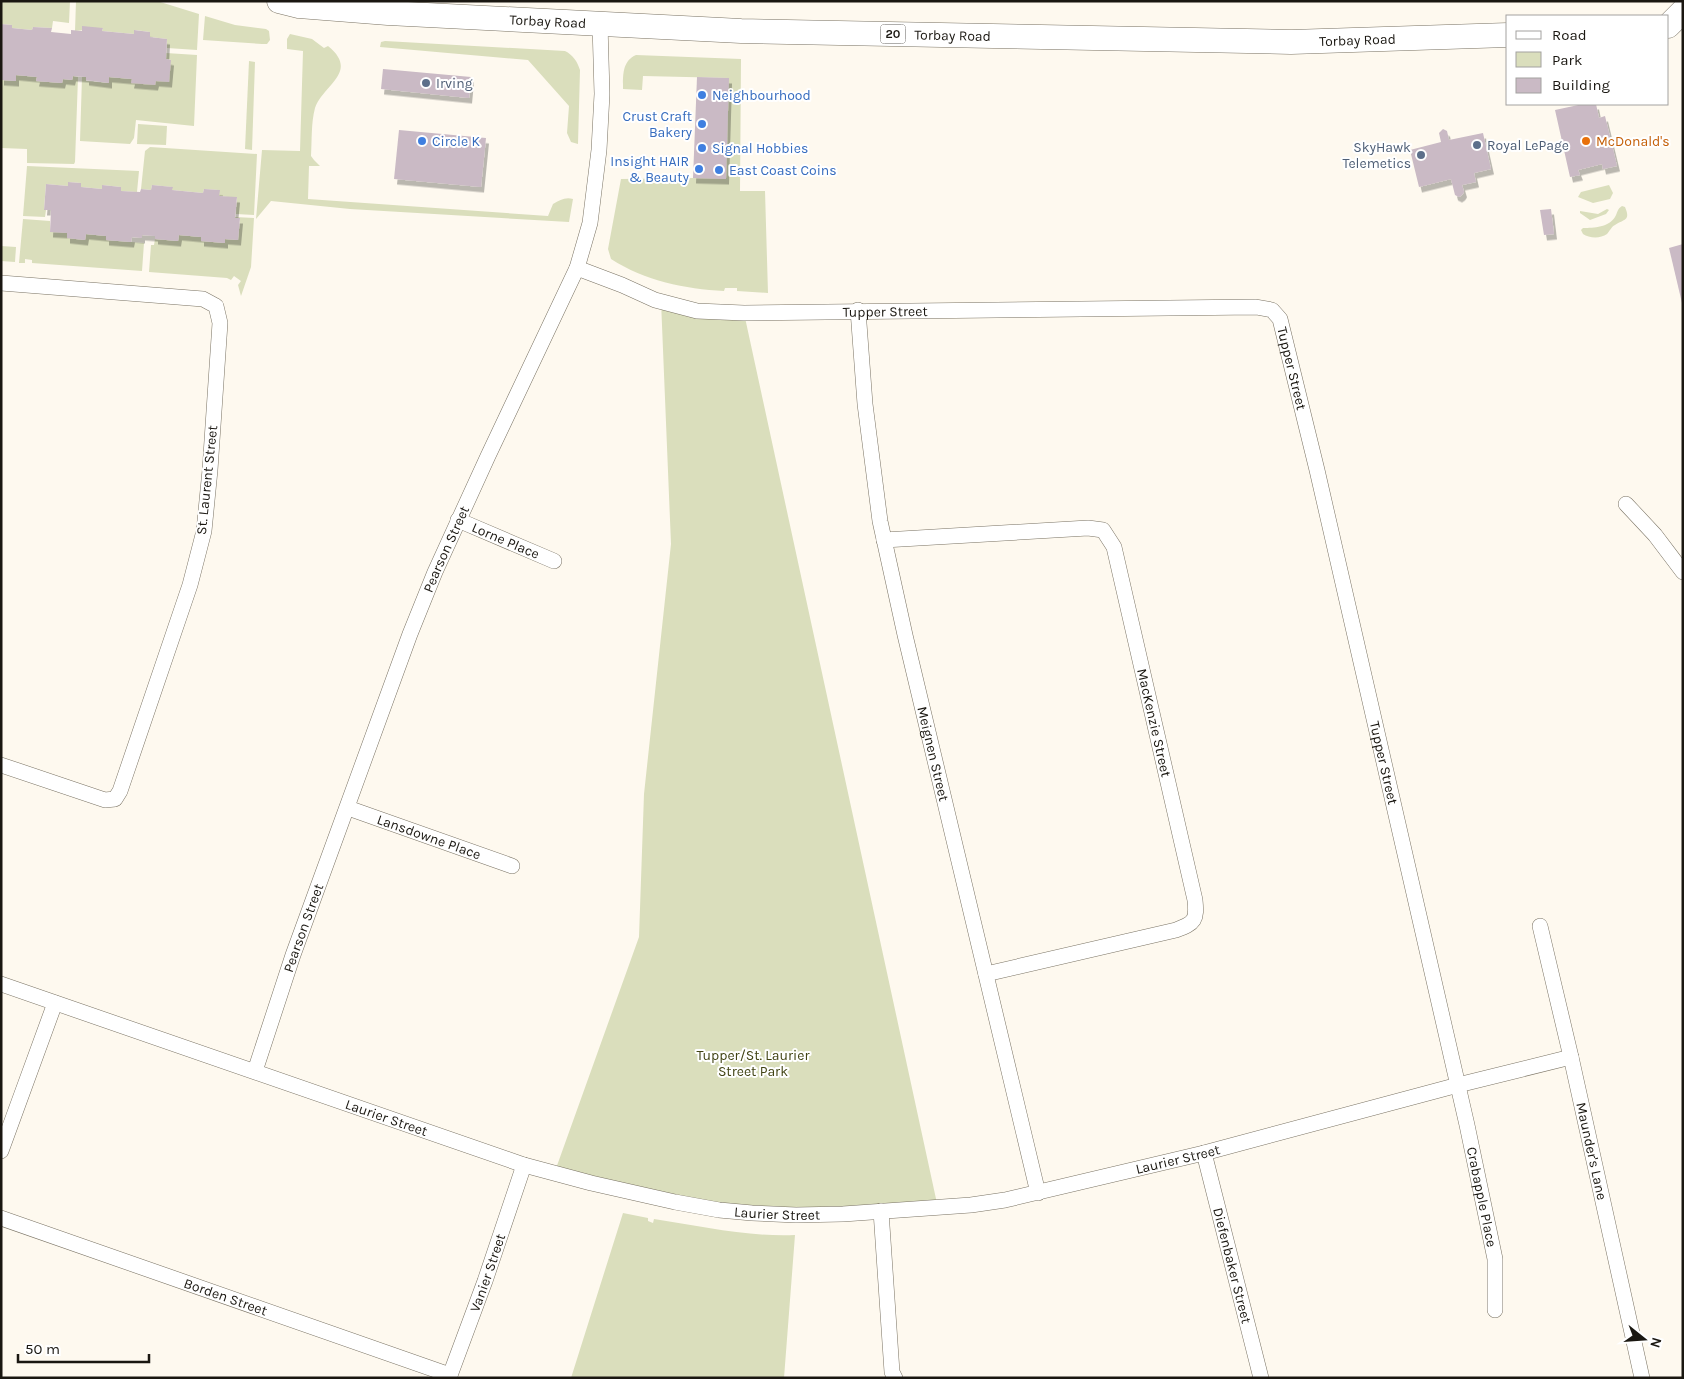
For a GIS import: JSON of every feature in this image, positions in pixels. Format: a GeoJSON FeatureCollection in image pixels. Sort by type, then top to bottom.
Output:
{"type":"FeatureCollection","features":[{"type":"Feature","properties":{"kind":"main road","name":"Torbay Road"},"geometry":{"type":"LineString","coordinates":[[278,1],[299,6],[388,13],[742,30],[1291,42],[1506,35]]}},
{"type":"Feature","properties":{"kind":"main road"},"geometry":{"type":"LineString","coordinates":[[1669,27],[1683,11]]}},
{"type":"Feature","properties":{"kind":"main road"},"geometry":{"type":"LineString","coordinates":[[1669,28],[1683,26]]}},
{"type":"Feature","properties":{"kind":"main road"},"geometry":{"type":"LineString","coordinates":[[1669,29],[1683,37]]}},
{"type":"Feature","properties":{"kind":"street","name":"Pearson Street"},"geometry":{"type":"LineString","coordinates":[[255,1072],[293,954],[348,808],[410,634],[458,520],[577,268],[590,223],[600,150],[602,94],[600,24]]}},
{"type":"Feature","properties":{"kind":"street","name":"Tupper Street"},"geometry":{"type":"LineString","coordinates":[[577,268],[655,300],[697,311],[1256,307],[1272,310],[1280,319],[1321,489],[1458,1085]]}},
{"type":"Feature","properties":{"kind":"street","name":"St. Laurent Street"},"geometry":{"type":"LineString","coordinates":[[1,284],[203,299],[216,306],[220,323],[211,461],[204,530],[190,585],[120,791],[115,799],[105,800],[1,765]]}},
{"type":"Feature","properties":{"kind":"street","name":"Meignen Street"},"geometry":{"type":"LineString","coordinates":[[858,310],[865,404],[874,482],[884,540],[933,757],[1038,1192]]}},
{"type":"Feature","properties":{"kind":"street"},"geometry":{"type":"LineString","coordinates":[[1626,504],[1655,535],[1683,572]]}},
{"type":"Feature","properties":{"kind":"street","name":"Lorne Place"},"geometry":{"type":"LineString","coordinates":[[458,520],[554,560]]}},
{"type":"Feature","properties":{"kind":"street","name":"MacKenzie Street"},"geometry":{"type":"LineString","coordinates":[[884,540],[1088,528],[1103,530],[1114,546],[1195,900],[1196,912],[1194,920],[1189,925],[1176,930],[986,974]]}},
{"type":"Feature","properties":{"kind":"street","name":"Lansdowne Place"},"geometry":{"type":"LineString","coordinates":[[348,808],[512,866]]}},
{"type":"Feature","properties":{"kind":"street","name":"Maunder's Lane"},"geometry":{"type":"LineString","coordinates":[[1540,926],[1642,1378]]}},
{"type":"Feature","properties":{"kind":"street","name":"Laurier Street"},"geometry":{"type":"LineString","coordinates":[[1,984],[524,1165],[592,1183],[719,1210],[752,1213],[796,1215],[880,1212],[971,1205],[1038,1192],[1204,1153],[1458,1085],[1571,1057]]}},
{"type":"Feature","properties":{"kind":"street"},"geometry":{"type":"LineString","coordinates":[[1,1151],[55,1003]]}},
{"type":"Feature","properties":{"kind":"street","name":"Crabapple Place"},"geometry":{"type":"LineString","coordinates":[[1458,1085],[1495,1259],[1495,1310]]}},
{"type":"Feature","properties":{"kind":"street","name":"Diefenbaker Street"},"geometry":{"type":"LineString","coordinates":[[1204,1153],[1261,1378]]}},
{"type":"Feature","properties":{"kind":"street","name":"Vanier Street"},"geometry":{"type":"LineString","coordinates":[[450,1376],[485,1281],[524,1165]]}},
{"type":"Feature","properties":{"kind":"street"},"geometry":{"type":"LineString","coordinates":[[880,1212],[892,1372],[895,1378]]}},
{"type":"Feature","properties":{"kind":"street","name":"Borden Street"},"geometry":{"type":"LineString","coordinates":[[1,1218],[450,1376]]}},
{"type":"Feature","properties":{"kind":"green space"},"geometry":{"type":"Polygon","coordinates":[[[1,1],[70,1],[69,23],[53,21],[52,28],[33,27],[32,30],[12,28],[12,25],[1,24],[1,1]]]}},
{"type":"Feature","properties":{"kind":"green space"},"geometry":{"type":"Polygon","coordinates":[[[76,1],[157,1],[199,14],[197,50],[167,48],[167,39],[150,37],[150,32],[135,30],[134,34],[102,31],[103,28],[75,31],[76,1]]]}},
{"type":"Feature","properties":{"kind":"green space"},"geometry":{"type":"Polygon","coordinates":[[[205,16],[235,25],[266,29],[269,31],[270,40],[267,44],[262,44],[203,40],[205,16]]]}},
{"type":"Feature","properties":{"kind":"green space"},"geometry":{"type":"Polygon","coordinates":[[[290,34],[312,39],[324,48],[328,46],[337,55],[341,63],[340,71],[336,78],[315,108],[311,156],[320,166],[309,166],[308,199],[548,216],[553,204],[570,198],[573,199],[569,222],[350,209],[271,201],[256,219],[262,150],[300,151],[303,51],[287,49],[287,39],[290,34]]]}},
{"type":"Feature","properties":{"kind":"green space"},"geometry":{"type":"Polygon","coordinates":[[[381,42],[565,51],[578,64],[580,70],[578,144],[571,142],[567,133],[569,106],[528,60],[380,47],[381,42]]]}},
{"type":"Feature","properties":{"kind":"green space"},"geometry":{"type":"Polygon","coordinates":[[[166,53],[197,55],[194,126],[136,120],[134,138],[130,144],[80,141],[82,77],[86,77],[86,81],[108,83],[109,77],[132,79],[132,82],[156,81],[171,60],[166,59],[166,53]]]}},
{"type":"Feature","properties":{"kind":"green space"},"geometry":{"type":"Polygon","coordinates":[[[636,55],[741,59],[740,191],[765,191],[768,293],[737,291],[737,288],[725,288],[724,291],[680,286],[638,273],[611,259],[608,249],[621,179],[693,178],[729,78],[643,76],[642,90],[623,89],[623,74],[626,65],[636,55]]]}},
{"type":"Feature","properties":{"kind":"green space"},"geometry":{"type":"Polygon","coordinates":[[[249,61],[255,62],[252,150],[245,149],[249,61]]]}},
{"type":"Feature","properties":{"kind":"green space"},"geometry":{"type":"Polygon","coordinates":[[[16,75],[37,77],[36,81],[62,83],[63,79],[72,80],[73,76],[78,77],[74,164],[27,163],[27,149],[1,148],[1,80],[16,81],[16,75]]]}},
{"type":"Feature","properties":{"kind":"green space"},"geometry":{"type":"Polygon","coordinates":[[[138,124],[167,126],[166,145],[137,144],[138,124]]]}},
{"type":"Feature","properties":{"kind":"green space"},"geometry":{"type":"Polygon","coordinates":[[[150,147],[257,154],[254,215],[236,214],[237,198],[219,196],[219,190],[204,189],[203,193],[172,190],[172,187],[152,185],[151,190],[141,189],[145,151],[150,147]]]}},
{"type":"Feature","properties":{"kind":"green space"},"geometry":{"type":"Polygon","coordinates":[[[27,166],[139,171],[137,192],[121,191],[121,187],[102,185],[102,189],[81,187],[81,183],[68,182],[68,186],[46,184],[45,217],[23,216],[27,166]]]}},
{"type":"Feature","properties":{"kind":"green space"},"geometry":{"type":"Polygon","coordinates":[[[1609,185],[1613,193],[1610,199],[1593,203],[1578,197],[1581,192],[1609,185]]]}},
{"type":"Feature","properties":{"kind":"green space"},"geometry":{"type":"Polygon","coordinates":[[[1622,206],[1625,207],[1627,212],[1626,219],[1614,226],[1607,234],[1595,237],[1583,234],[1581,230],[1583,228],[1609,223],[1622,206]]]}},
{"type":"Feature","properties":{"kind":"green space"},"geometry":{"type":"Polygon","coordinates":[[[1607,209],[1609,210],[1606,214],[1590,220],[1580,213],[1580,211],[1598,214],[1607,209]]]}},
{"type":"Feature","properties":{"kind":"green space"},"geometry":{"type":"Polygon","coordinates":[[[235,217],[254,218],[251,267],[241,296],[238,285],[241,281],[234,276],[231,280],[227,278],[149,272],[151,245],[154,245],[155,239],[178,241],[179,235],[201,237],[201,241],[225,243],[225,239],[238,240],[240,219],[235,217]]]}},
{"type":"Feature","properties":{"kind":"green space"},"geometry":{"type":"Polygon","coordinates":[[[23,219],[50,221],[50,231],[67,233],[67,238],[85,240],[86,234],[106,236],[106,240],[144,243],[142,271],[32,263],[32,260],[25,259],[25,263],[19,263],[23,219]]]}},
{"type":"Feature","properties":{"kind":"green space"},"geometry":{"type":"Polygon","coordinates":[[[1,246],[16,247],[15,262],[1,261],[1,246]]]}},
{"type":"Feature","properties":{"kind":"green space","name":"Tupper/St. Laurier Street Park"},"geometry":{"type":"Polygon","coordinates":[[[661,301],[744,313],[938,1208],[752,1213],[554,1174],[639,937],[644,794],[671,544],[661,301]]]}},
{"type":"Feature","properties":{"kind":"green space"},"geometry":{"type":"Polygon","coordinates":[[[623,1213],[648,1218],[648,1221],[653,1223],[654,1219],[742,1233],[795,1235],[784,1378],[571,1378],[623,1213]]]}},
{"type":"Feature","properties":{"kind":"building"},"geometry":{"type":"Polygon","coordinates":[[[1,24],[12,25],[12,28],[32,30],[33,27],[52,28],[51,32],[71,34],[71,30],[82,31],[82,26],[103,28],[102,31],[134,34],[134,30],[150,32],[150,37],[167,39],[166,59],[171,60],[169,82],[156,81],[155,85],[131,83],[132,79],[109,77],[109,83],[73,76],[72,80],[63,79],[62,83],[36,81],[37,77],[16,75],[16,81],[1,80],[1,24]]]}},
{"type":"Feature","properties":{"kind":"building","name":"Irving"},"geometry":{"type":"Polygon","coordinates":[[[383,69],[471,77],[469,98],[381,89],[383,69]]]}},
{"type":"Feature","properties":{"kind":"building"},"geometry":{"type":"Polygon","coordinates":[[[697,77],[729,78],[726,179],[693,178],[697,77]]]}},
{"type":"Feature","properties":{"kind":"building","name":"McDonald's"},"geometry":{"type":"Polygon","coordinates":[[[1578,105],[1596,105],[1599,118],[1605,116],[1617,166],[1603,169],[1602,164],[1578,170],[1580,175],[1570,177],[1555,110],[1578,105]]]}},
{"type":"Feature","properties":{"kind":"building"},"geometry":{"type":"Polygon","coordinates":[[[1443,129],[1447,131],[1449,140],[1483,133],[1491,169],[1474,173],[1476,182],[1462,185],[1464,192],[1459,197],[1455,195],[1451,179],[1419,187],[1410,150],[1441,142],[1439,133],[1443,129]]]}},
{"type":"Feature","properties":{"kind":"building"},"geometry":{"type":"Polygon","coordinates":[[[399,130],[486,138],[481,187],[394,179],[399,130]]]}},
{"type":"Feature","properties":{"kind":"building"},"geometry":{"type":"Polygon","coordinates":[[[68,182],[81,183],[81,187],[102,189],[102,185],[121,187],[121,191],[140,192],[141,189],[151,190],[152,185],[173,187],[172,190],[203,193],[204,189],[220,190],[219,196],[237,197],[235,218],[240,218],[238,240],[225,239],[225,243],[201,241],[201,237],[179,235],[178,241],[155,239],[155,236],[142,235],[142,238],[132,237],[131,242],[106,240],[106,236],[86,234],[85,240],[67,238],[67,233],[50,232],[51,210],[44,210],[46,184],[68,186],[68,182]]]}},
{"type":"Feature","properties":{"kind":"building"},"geometry":{"type":"Polygon","coordinates":[[[1551,209],[1554,234],[1544,235],[1540,210],[1551,209]]]}},
{"type":"Feature","properties":{"kind":"building"},"geometry":{"type":"Polygon","coordinates":[[[1683,244],[1683,303],[1682,303],[1669,248],[1683,244]]]}},
{"type":"Feature","properties":{"kind":"place","name":"Irving"},"geometry":{"type":"Point","coordinates":[426,83]}},
{"type":"Feature","properties":{"kind":"place","name":"Neighbourhood"},"geometry":{"type":"Point","coordinates":[702,95]}},
{"type":"Feature","properties":{"kind":"place","name":"Crust Craft Bakery"},"geometry":{"type":"Point","coordinates":[702,124]}},
{"type":"Feature","properties":{"kind":"place","name":"Circle K"},"geometry":{"type":"Point","coordinates":[422,141]}},
{"type":"Feature","properties":{"kind":"place","name":"McDonald's"},"geometry":{"type":"Point","coordinates":[1586,141]}},
{"type":"Feature","properties":{"kind":"place","name":"Royal LePage"},"geometry":{"type":"Point","coordinates":[1477,145]}},
{"type":"Feature","properties":{"kind":"place","name":"Signal Hobbies"},"geometry":{"type":"Point","coordinates":[702,148]}},
{"type":"Feature","properties":{"kind":"place","name":"SkyHawk Telemetics"},"geometry":{"type":"Point","coordinates":[1421,155]}},
{"type":"Feature","properties":{"kind":"place","name":"Insight HAIR & Beauty"},"geometry":{"type":"Point","coordinates":[699,169]}},
{"type":"Feature","properties":{"kind":"place","name":"East Coast Coins"},"geometry":{"type":"Point","coordinates":[719,170]}}]}
